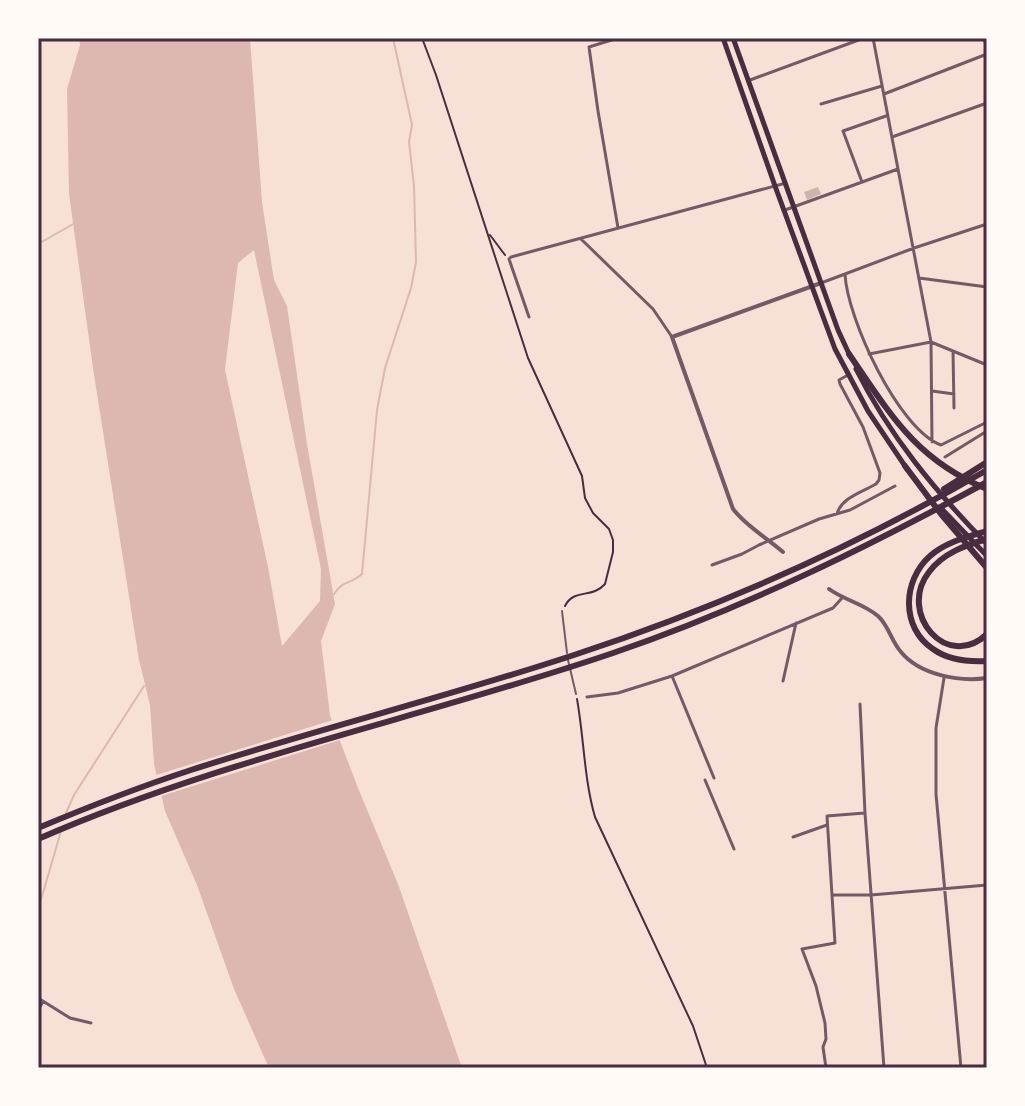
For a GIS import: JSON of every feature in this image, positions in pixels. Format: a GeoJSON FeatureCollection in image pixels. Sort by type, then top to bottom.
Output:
{"type":"FeatureCollection","features":[{"type":"Feature","properties":{"kind":"highway"},"geometry":{"type":"LineString","coordinates":[[723,38],[835,349],[868,411],[905,466],[934,506],[987,568]]}},
{"type":"Feature","properties":{"kind":"highway"},"geometry":{"type":"LineString","coordinates":[[733,38],[849,354],[902,446],[950,506],[987,542],[952,552],[929,571],[920,588],[918,605],[923,623],[935,638],[948,644],[976,642],[987,634]]}},
{"type":"Feature","properties":{"kind":"highway"},"geometry":{"type":"LineString","coordinates":[[849,354],[891,416],[913,442],[940,465],[987,489]]}},
{"type":"Feature","properties":{"kind":"highway"},"geometry":{"type":"LineString","coordinates":[[38,828],[201,767],[575,654],[732,597],[894,520],[983,470],[987,462]]}},
{"type":"Feature","properties":{"kind":"highway"},"geometry":{"type":"LineString","coordinates":[[905,466],[987,556]]}},
{"type":"Feature","properties":{"kind":"highway"},"geometry":{"type":"LineString","coordinates":[[38,839],[140,798],[240,765],[578,665],[649,640],[737,606],[823,567],[987,482]]}},
{"type":"Feature","properties":{"kind":"highway"},"geometry":{"type":"LineString","coordinates":[[987,531],[949,544],[930,557],[916,574],[909,596],[911,620],[932,649],[955,659],[987,661]]}},
{"type":"Feature","properties":{"kind":"street"},"geometry":{"type":"LineString","coordinates":[[618,38],[589,47],[618,228]]}},
{"type":"Feature","properties":{"kind":"street"},"geometry":{"type":"LineString","coordinates":[[750,80],[864,38]]}},
{"type":"Feature","properties":{"kind":"street"},"geometry":{"type":"LineString","coordinates":[[873,38],[931,342],[932,442]]}},
{"type":"Feature","properties":{"kind":"street"},"geometry":{"type":"LineString","coordinates":[[884,94],[987,52],[984,38]]}},
{"type":"Feature","properties":{"kind":"street"},"geometry":{"type":"LineString","coordinates":[[821,104],[882,86]]}},
{"type":"Feature","properties":{"kind":"street"},"geometry":{"type":"LineString","coordinates":[[892,137],[987,103]]}},
{"type":"Feature","properties":{"kind":"street"},"geometry":{"type":"LineString","coordinates":[[862,182],[843,131],[888,115]]}},
{"type":"Feature","properties":{"kind":"street"},"geometry":{"type":"LineString","coordinates":[[784,210],[898,169]]}},
{"type":"Feature","properties":{"kind":"street"},"geometry":{"type":"LineString","coordinates":[[529,317],[509,259],[786,183]]}},
{"type":"Feature","properties":{"kind":"street"},"geometry":{"type":"LineString","coordinates":[[672,337],[987,224]]}},
{"type":"Feature","properties":{"kind":"street"},"geometry":{"type":"LineString","coordinates":[[581,239],[653,309],[672,337],[733,509],[743,522],[783,552]]}},
{"type":"Feature","properties":{"kind":"street"},"geometry":{"type":"LineString","coordinates":[[845,274],[854,319],[869,354],[898,405],[925,437],[941,445],[987,422]]}},
{"type":"Feature","properties":{"kind":"street"},"geometry":{"type":"LineString","coordinates":[[919,278],[987,287]]}},
{"type":"Feature","properties":{"kind":"street"},"geometry":{"type":"LineString","coordinates":[[869,354],[931,342],[987,365]]}},
{"type":"Feature","properties":{"kind":"street"},"geometry":{"type":"LineString","coordinates":[[953,351],[954,408]]}},
{"type":"Feature","properties":{"kind":"street"},"geometry":{"type":"LineString","coordinates":[[837,514],[842,503],[876,484],[880,473],[869,439],[840,384],[839,380],[848,375]]}},
{"type":"Feature","properties":{"kind":"street"},"geometry":{"type":"LineString","coordinates":[[932,391],[954,394]]}},
{"type":"Feature","properties":{"kind":"street"},"geometry":{"type":"LineString","coordinates":[[945,457],[987,431]]}},
{"type":"Feature","properties":{"kind":"street"},"geometry":{"type":"LineString","coordinates":[[712,565],[819,519],[850,510],[895,486]]}},
{"type":"Feature","properties":{"kind":"street"},"geometry":{"type":"LineString","coordinates":[[829,589],[880,618],[911,663],[945,675],[987,678]]}},
{"type":"Feature","properties":{"kind":"street"},"geometry":{"type":"LineString","coordinates":[[587,697],[618,693],[672,676],[833,608],[842,598]]}},
{"type":"Feature","properties":{"kind":"street"},"geometry":{"type":"LineString","coordinates":[[783,681],[796,623]]}},
{"type":"Feature","properties":{"kind":"street"},"geometry":{"type":"LineString","coordinates":[[945,675],[936,728],[936,794],[961,1068]]}},
{"type":"Feature","properties":{"kind":"street"},"geometry":{"type":"LineString","coordinates":[[672,676],[714,778]]}},
{"type":"Feature","properties":{"kind":"street"},"geometry":{"type":"LineString","coordinates":[[860,704],[884,1068]]}},
{"type":"Feature","properties":{"kind":"street"},"geometry":{"type":"LineString","coordinates":[[705,780],[734,849]]}},
{"type":"Feature","properties":{"kind":"street"},"geometry":{"type":"LineString","coordinates":[[826,1068],[823,1047],[825,1023],[802,949],[835,943],[827,816],[865,813]]}},
{"type":"Feature","properties":{"kind":"street"},"geometry":{"type":"LineString","coordinates":[[793,837],[827,825]]}},
{"type":"Feature","properties":{"kind":"street"},"geometry":{"type":"LineString","coordinates":[[833,895],[871,895],[987,885]]}},
{"type":"Feature","properties":{"kind":"street"},"geometry":{"type":"LineString","coordinates":[[38,998],[70,1018],[91,1023]]}},
{"type":"Feature","properties":{"kind":"street"},"geometry":{"type":"LineString","coordinates":[[38,1010],[43,1002]]}},
{"type":"Feature","properties":{"kind":"lane"},"geometry":{"type":"LineString","coordinates":[[562,611],[566,650],[576,694]]}},
{"type":"Feature","properties":{"kind":"path"},"geometry":{"type":"LineString","coordinates":[[422,38],[528,358],[582,476],[585,498],[593,513],[609,529],[613,540],[613,552],[602,589],[573,596],[567,600],[562,611]]}},
{"type":"Feature","properties":{"kind":"path"},"geometry":{"type":"LineString","coordinates":[[489,236],[509,259]]}},
{"type":"Feature","properties":{"kind":"path"},"geometry":{"type":"LineString","coordinates":[[576,694],[583,757],[595,817],[693,1026],[707,1068]]}},
{"type":"Feature","properties":{"kind":"shaded area"},"geometry":{"type":"Polygon","coordinates":[[[79,38],[250,38],[262,202],[274,280],[287,306],[335,604],[321,641],[330,715],[398,884],[462,1068],[269,1068],[234,989],[197,885],[165,811],[154,764],[150,705],[139,660],[69,194],[67,89],[80,45],[79,38]],[[254,250],[238,263],[225,370],[282,646],[320,601],[321,569],[254,250]]]}},
{"type":"Feature","properties":{"kind":"pier"},"geometry":{"type":"Polygon","coordinates":[[[336,719],[343,739],[158,797],[153,776],[336,719]]]}},
{"type":"Feature","properties":{"kind":"building"},"geometry":{"type":"Polygon","coordinates":[[[818,187],[821,194],[807,200],[804,192],[818,187]]]}},
{"type":"Feature","properties":{"kind":"waterway"},"geometry":{"type":"LineString","coordinates":[[334,594],[341,586],[362,574],[377,410],[385,368],[411,288],[416,262],[414,186],[409,142],[412,125],[393,38]]}},
{"type":"Feature","properties":{"kind":"waterway"},"geometry":{"type":"LineString","coordinates":[[38,244],[75,223]]}},
{"type":"Feature","properties":{"kind":"waterway"},"geometry":{"type":"LineString","coordinates":[[66,813],[74,795],[144,686]]}},
{"type":"Feature","properties":{"kind":"waterway"},"geometry":{"type":"LineString","coordinates":[[38,910],[61,831]]}}]}
